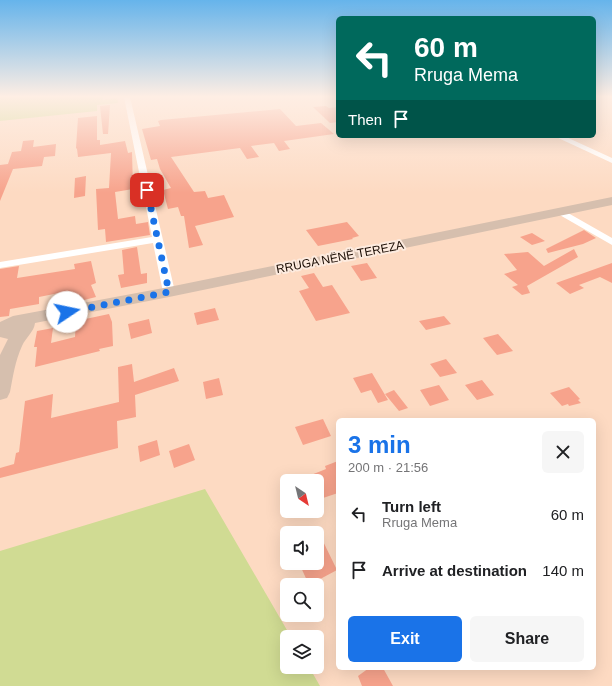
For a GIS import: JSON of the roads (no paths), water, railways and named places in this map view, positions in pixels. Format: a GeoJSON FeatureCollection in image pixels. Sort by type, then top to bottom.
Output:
{"type":"FeatureCollection","features":[{"type":"Feature","properties":{"kind":"main road","name":"RRUGA NËNË TEREZA"},"geometry":{"type":"LineString","coordinates":[[11,328],[67,312],[612,201]]}},
{"type":"Feature","properties":{"kind":"main road"},"geometry":{"type":"LineString","coordinates":[[0,392],[4,356],[9,343],[11,328]]}},
{"type":"Feature","properties":{"kind":"street"},"geometry":{"type":"LineString","coordinates":[[134,129],[169,292]]}},
{"type":"Feature","properties":{"kind":"street"},"geometry":{"type":"LineString","coordinates":[[562,138],[612,161]]}},
{"type":"Feature","properties":{"kind":"street"},"geometry":{"type":"LineString","coordinates":[[561,212],[612,242]]}},
{"type":"Feature","properties":{"kind":"street"},"geometry":{"type":"LineString","coordinates":[[0,265],[158,239]]}}]}
